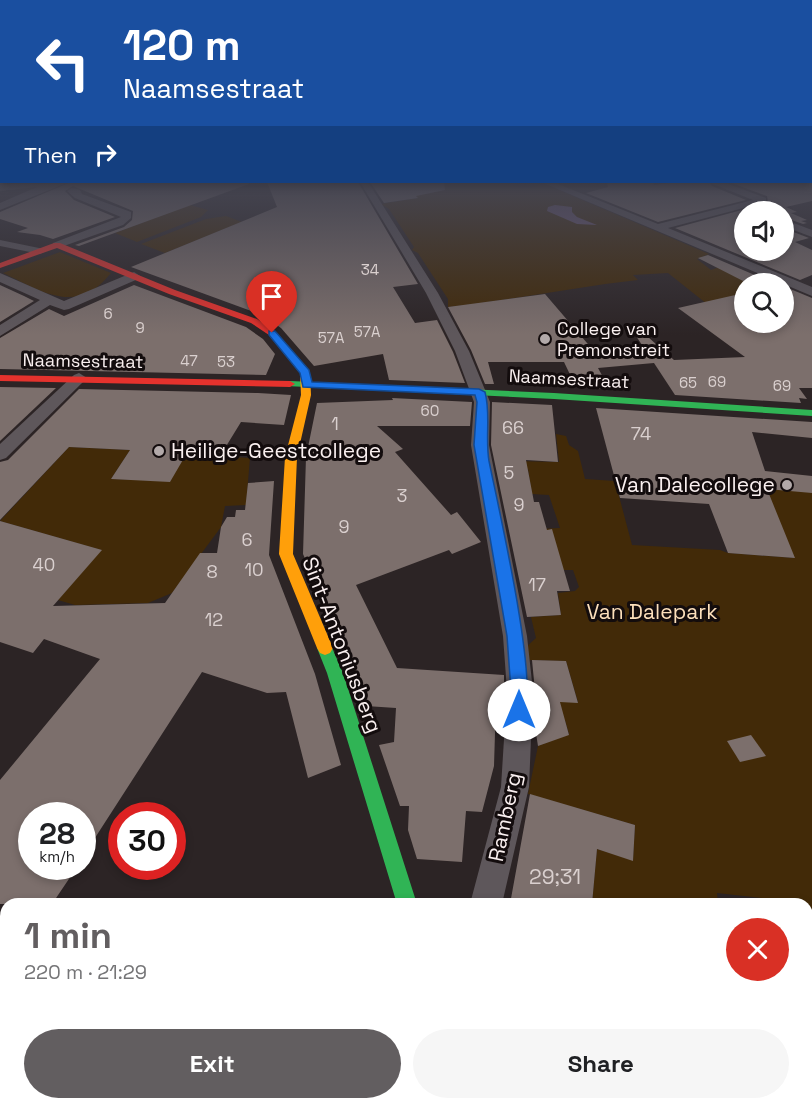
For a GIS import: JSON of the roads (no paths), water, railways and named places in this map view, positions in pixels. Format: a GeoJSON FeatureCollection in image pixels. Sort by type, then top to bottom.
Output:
{"type":"FeatureCollection","features":[{"type":"Feature","properties":{"kind":"street"},"geometry":{"type":"LineString","coordinates":[[0,266],[94,232]]}},
{"type":"Feature","properties":{"kind":"street"},"geometry":{"type":"LineString","coordinates":[[394,232],[432,293],[479,392]]}},
{"type":"Feature","properties":{"kind":"street"},"geometry":{"type":"LineString","coordinates":[[666,232],[812,292]]}},
{"type":"Feature","properties":{"kind":"street"},"geometry":{"type":"LineString","coordinates":[[0,243],[40,251]]}},
{"type":"Feature","properties":{"kind":"street"},"geometry":{"type":"LineString","coordinates":[[57,245],[172,292],[254,321],[272,333],[289,351],[305,373],[307,385]]}},
{"type":"Feature","properties":{"kind":"street"},"geometry":{"type":"LineString","coordinates":[[0,277],[64,306],[134,276]]}},
{"type":"Feature","properties":{"kind":"street"},"geometry":{"type":"LineString","coordinates":[[0,332],[27,312],[49,300]]}},
{"type":"Feature","properties":{"kind":"street","name":"Naamsestraat"},"geometry":{"type":"LineString","coordinates":[[0,378],[79,378],[479,392],[812,413]]}},
{"type":"Feature","properties":{"kind":"street"},"geometry":{"type":"LineString","coordinates":[[0,454],[79,378]]}},
{"type":"Feature","properties":{"kind":"street","name":"Sint-Antoniusberg"},"geometry":{"type":"LineString","coordinates":[[307,385],[293,442],[286,554],[335,673],[405,898]]}},
{"type":"Feature","properties":{"kind":"street","name":"Ramberg"},"geometry":{"type":"LineString","coordinates":[[479,392],[482,402],[480,445],[515,636],[520,691],[515,787],[488,895]]}},
{"type":"Feature","properties":{"kind":"place","name":"College van Premonstreit"},"geometry":{"type":"Point","coordinates":[545,339]}},
{"type":"Feature","properties":{"kind":"place","name":"Heilige-Geestcollege"},"geometry":{"type":"Point","coordinates":[159,451]}},
{"type":"Feature","properties":{"kind":"place","name":"Van Dalecollege"},"geometry":{"type":"Point","coordinates":[787,485]}},
{"type":"Feature","properties":{"kind":"park label","name":"Van Dalepark"},"geometry":{"type":"Point","coordinates":[652,612]}}]}
